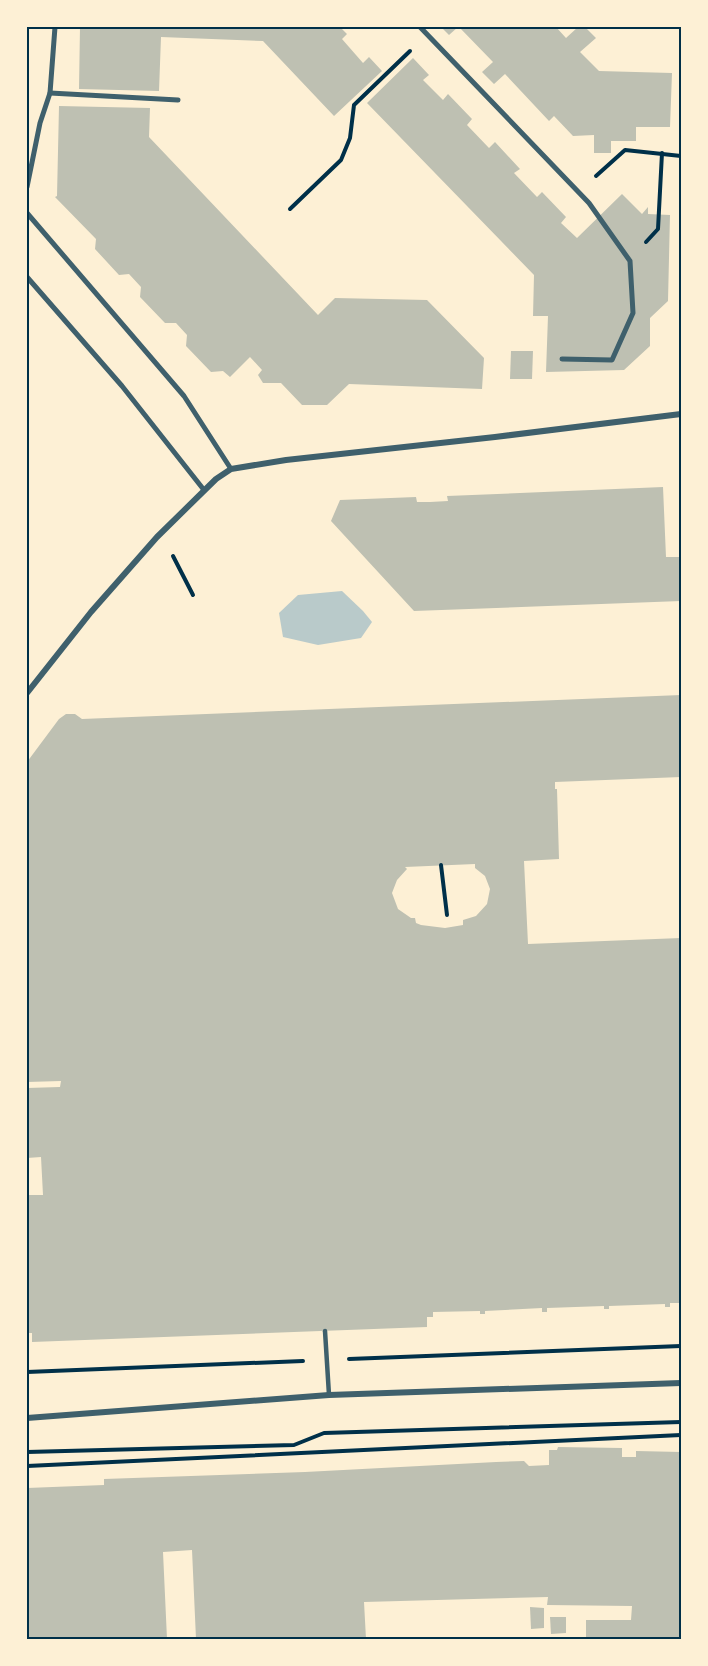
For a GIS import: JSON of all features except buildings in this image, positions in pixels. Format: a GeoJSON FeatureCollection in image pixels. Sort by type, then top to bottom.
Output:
{"type":"FeatureCollection","features":[{"type":"Feature","properties":{"kind":"street"},"geometry":{"type":"LineString","coordinates":[[27,187],[40,123],[50,93],[55,27]]}},
{"type":"Feature","properties":{"kind":"street"},"geometry":{"type":"LineString","coordinates":[[420,27],[589,203],[630,261],[633,312],[612,360],[562,359]]}},
{"type":"Feature","properties":{"kind":"street"},"geometry":{"type":"LineString","coordinates":[[50,93],[178,100]]}},
{"type":"Feature","properties":{"kind":"street"},"geometry":{"type":"LineString","coordinates":[[27,213],[184,396],[231,470]]}},
{"type":"Feature","properties":{"kind":"street"},"geometry":{"type":"LineString","coordinates":[[27,277],[122,386],[204,490]]}},
{"type":"Feature","properties":{"kind":"street"},"geometry":{"type":"LineString","coordinates":[[27,693],[76,630],[157,537],[216,478],[231,470],[275,461],[681,414]]}},
{"type":"Feature","properties":{"kind":"street"},"geometry":{"type":"LineString","coordinates":[[27,1418],[329,1395],[681,1383]]}},
{"type":"Feature","properties":{"kind":"lane"},"geometry":{"type":"LineString","coordinates":[[325,1331],[329,1395]]}},
{"type":"Feature","properties":{"kind":"path"},"geometry":{"type":"LineString","coordinates":[[290,209],[341,160],[350,138],[354,105],[400,60]]}},
{"type":"Feature","properties":{"kind":"path"},"geometry":{"type":"LineString","coordinates":[[625,150],[681,156]]}},
{"type":"Feature","properties":{"kind":"path"},"geometry":{"type":"LineString","coordinates":[[658,229],[662,153]]}},
{"type":"Feature","properties":{"kind":"path"},"geometry":{"type":"LineString","coordinates":[[157,537],[175,559],[193,596]]}},
{"type":"Feature","properties":{"kind":"path"},"geometry":{"type":"LineString","coordinates":[[441,865],[447,915]]}},
{"type":"Feature","properties":{"kind":"path"},"geometry":{"type":"LineString","coordinates":[[27,1371],[681,1346]]}},
{"type":"Feature","properties":{"kind":"path"},"geometry":{"type":"LineString","coordinates":[[27,1452],[294,1445],[324,1433],[681,1422]]}},
{"type":"Feature","properties":{"kind":"path"},"geometry":{"type":"LineString","coordinates":[[27,1466],[681,1435]]}},
{"type":"Feature","properties":{"kind":"shaded area"},"geometry":{"type":"Polygon","coordinates":[[[342,591],[372,622],[361,638],[318,645],[283,637],[279,613],[298,595],[342,591]]]}}]}
